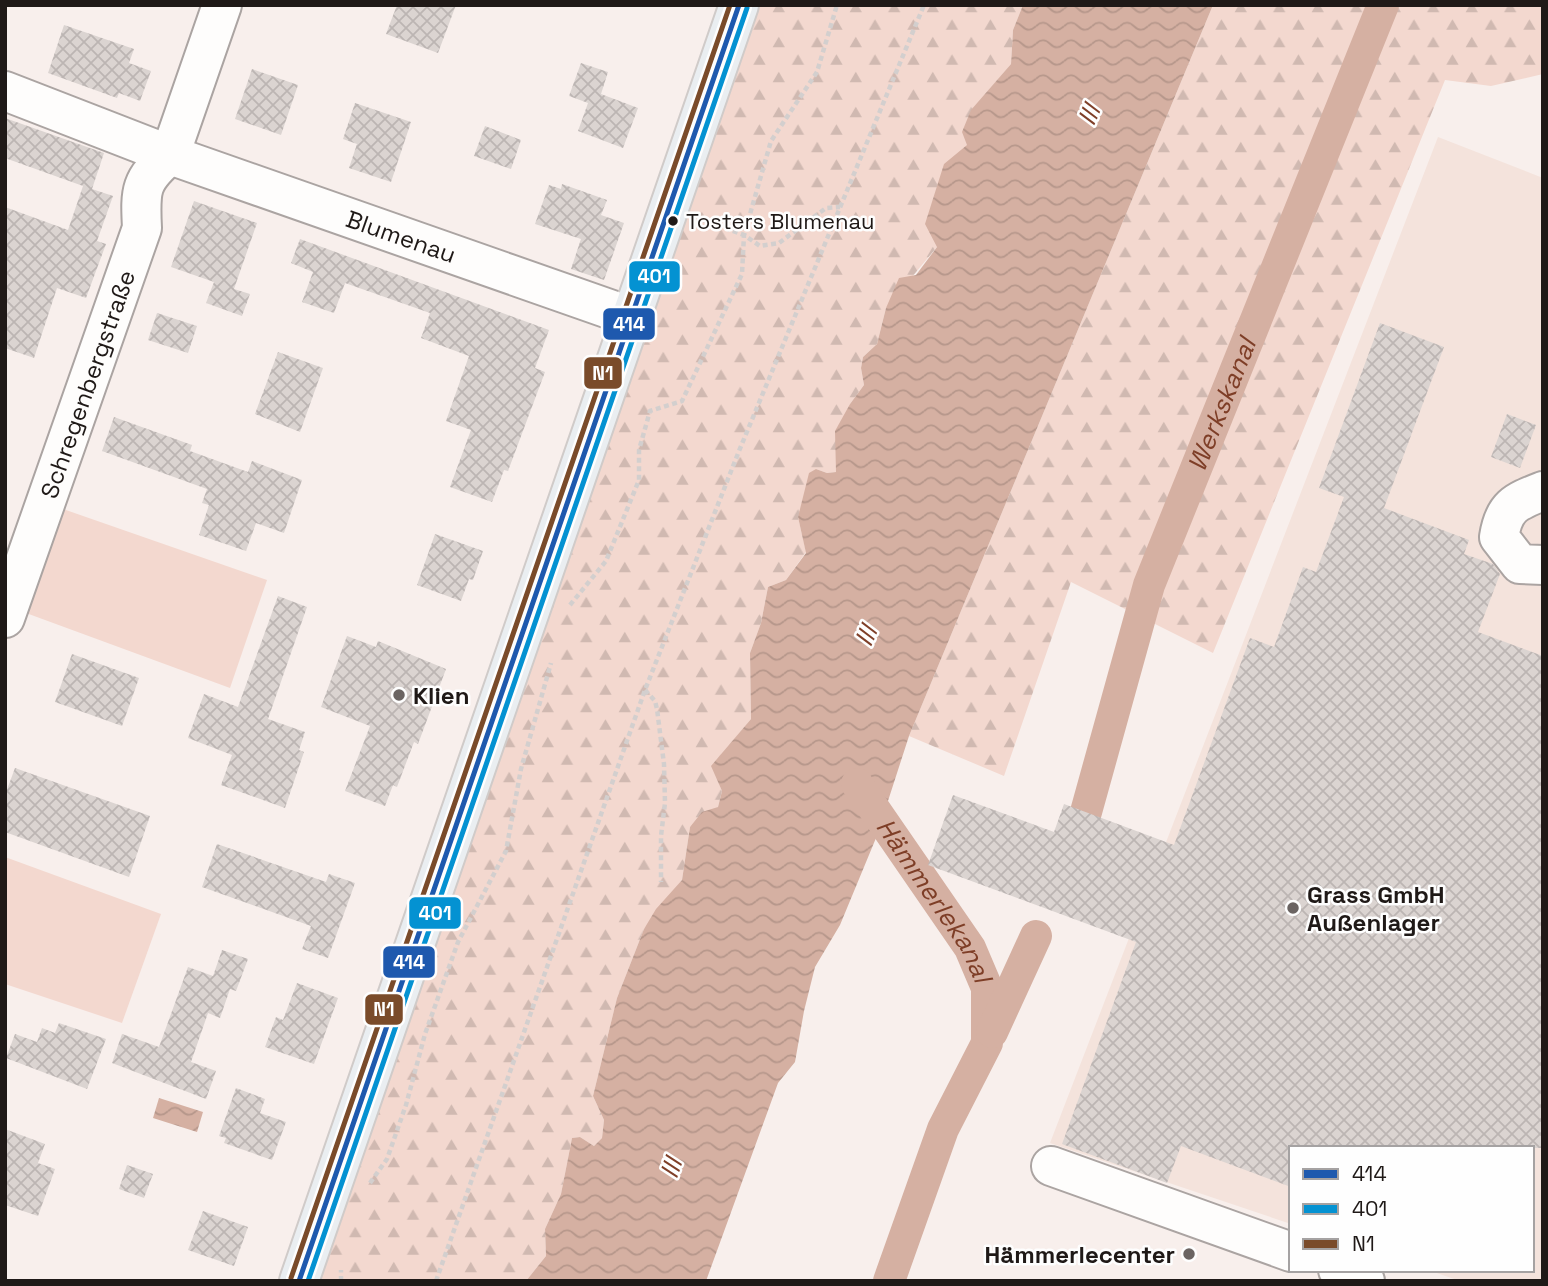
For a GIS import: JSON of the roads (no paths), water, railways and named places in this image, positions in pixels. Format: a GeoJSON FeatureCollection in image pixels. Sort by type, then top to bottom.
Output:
{"type":"FeatureCollection","features":[{"type":"Feature","properties":{"kind":"main road"},"geometry":{"type":"LineString","coordinates":[[299,1281],[739,5]]}},
{"type":"Feature","properties":{"kind":"street","name":"Schregenbergstraße"},"geometry":{"type":"LineString","coordinates":[[5,618],[142,228],[141,196],[152,171],[170,155],[222,5]]}},
{"type":"Feature","properties":{"kind":"street"},"geometry":{"type":"LineString","coordinates":[[5,91],[170,155]]}},
{"type":"Feature","properties":{"kind":"street","name":"Blumenau"},"geometry":{"type":"LineString","coordinates":[[170,155],[632,317]]}},
{"type":"Feature","properties":{"kind":"street"},"geometry":{"type":"LineString","coordinates":[[1543,491],[1521,499],[1502,516],[1499,537],[1520,564],[1543,565]]}},
{"type":"Feature","properties":{"kind":"street"},"geometry":{"type":"LineString","coordinates":[[1051,1166],[1289,1251]]}},
{"type":"Feature","properties":{"kind":"street"},"geometry":{"type":"LineString","coordinates":[[1343,1272],[1365,1281]]}},
{"type":"Feature","properties":{"kind":"water","name":"Ill"},"geometry":{"type":"Polygon","coordinates":[[[1023,5],[1213,5],[909,736],[876,838],[840,925],[815,967],[795,1062],[778,1083],[706,1281],[526,1281],[546,1256],[545,1229],[561,1194],[572,1138],[580,1137],[594,1146],[602,1138],[604,1120],[593,1096],[617,998],[644,929],[656,909],[682,880],[690,827],[702,812],[718,807],[722,791],[711,766],[751,719],[750,653],[761,623],[768,587],[786,580],[806,553],[798,517],[809,473],[816,469],[827,473],[836,472],[835,431],[864,385],[861,368],[863,357],[877,344],[886,308],[899,278],[916,275],[937,247],[925,224],[944,164],[967,145],[962,132],[971,110],[1011,64],[1013,30],[1023,5]]]}},
{"type":"Feature","properties":{"kind":"water"},"geometry":{"type":"Polygon","coordinates":[[[159,1098],[203,1112],[197,1132],[153,1118],[159,1098]]]}},
{"type":"Feature","properties":{"kind":"waterway","name":"Werkskanal"},"geometry":{"type":"LineString","coordinates":[[1086,812],[1149,585],[1383,5]]}},
{"type":"Feature","properties":{"kind":"waterway","name":"Hämmerlekanal"},"geometry":{"type":"LineString","coordinates":[[857,784],[970,948],[987,988],[987,1043],[943,1129],[889,1281]]}},
{"type":"Feature","properties":{"kind":"waterway","name":"Werkskanal"},"geometry":{"type":"LineString","coordinates":[[992,1032],[1036,936]]}},
{"type":"Feature","properties":{"kind":"place","name":"Tosters Blumenau"},"geometry":{"type":"Point","coordinates":[673,221]}},
{"type":"Feature","properties":{"kind":"place","name":"Klien"},"geometry":{"type":"Point","coordinates":[399,695]}},
{"type":"Feature","properties":{"kind":"place","name":"Grass GmbH Außenlager"},"geometry":{"type":"Point","coordinates":[1293,908]}},
{"type":"Feature","properties":{"kind":"place","name":"Hämmerlecenter"},"geometry":{"type":"Point","coordinates":[1189,1254]}}]}
